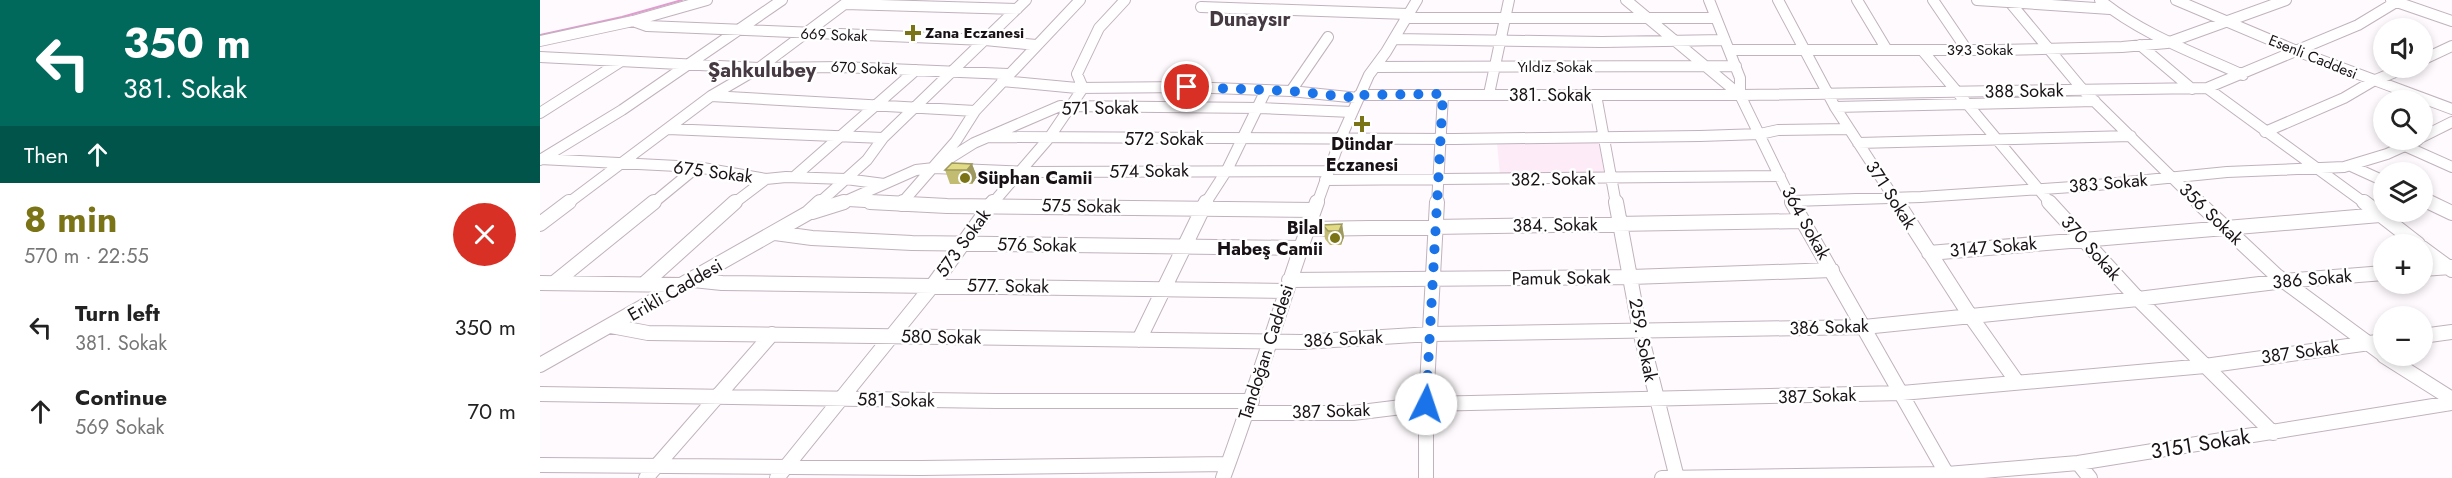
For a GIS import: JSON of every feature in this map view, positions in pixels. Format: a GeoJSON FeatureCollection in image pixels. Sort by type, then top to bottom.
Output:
{"type":"FeatureCollection","features":[{"type":"Feature","properties":{"kind":"street"},"geometry":{"type":"LineString","coordinates":[[540,41],[633,21],[707,0]]}},
{"type":"Feature","properties":{"kind":"street"},"geometry":{"type":"LineString","coordinates":[[540,159],[622,110],[782,0]]}},
{"type":"Feature","properties":{"kind":"street"},"geometry":{"type":"LineString","coordinates":[[808,213],[867,160],[884,138],[1026,0]]}},
{"type":"Feature","properties":{"kind":"street"},"geometry":{"type":"LineString","coordinates":[[901,204],[956,141],[975,111],[1080,0]]}},
{"type":"Feature","properties":{"kind":"street"},"geometry":{"type":"LineString","coordinates":[[1083,88],[1077,74],[1099,28],[1125,0]]}},
{"type":"Feature","properties":{"kind":"street"},"geometry":{"type":"LineString","coordinates":[[1321,12],[1332,0]]}},
{"type":"Feature","properties":{"kind":"street","name":"Tandoğan Caddesi"},"geometry":{"type":"LineString","coordinates":[[1226,471],[1250,407],[1300,248],[1340,140],[1359,96],[1417,0]]}},
{"type":"Feature","properties":{"kind":"street"},"geometry":{"type":"LineString","coordinates":[[1489,94],[1509,0]]}},
{"type":"Feature","properties":{"kind":"street","name":"364 Sokak"},"geometry":{"type":"LineString","coordinates":[[1626,0],[1677,40],[1740,95],[1792,201],[1948,476]]}},
{"type":"Feature","properties":{"kind":"street"},"geometry":{"type":"LineString","coordinates":[[1709,0],[1740,78],[1740,95]]}},
{"type":"Feature","properties":{"kind":"street","name":"371 Sokak"},"geometry":{"type":"LineString","coordinates":[[1778,0],[1835,107],[1969,314],[2017,382]]}},
{"type":"Feature","properties":{"kind":"street"},"geometry":{"type":"LineString","coordinates":[[1857,0],[1887,50]]}},
{"type":"Feature","properties":{"kind":"street"},"geometry":{"type":"LineString","coordinates":[[1933,0],[1967,50]]}},
{"type":"Feature","properties":{"kind":"street"},"geometry":{"type":"LineString","coordinates":[[1977,0],[2110,9]]}},
{"type":"Feature","properties":{"kind":"street"},"geometry":{"type":"LineString","coordinates":[[2100,0],[2110,9],[2170,42],[2243,75]]}},
{"type":"Feature","properties":{"kind":"street","name":"Esenli Caddesi"},"geometry":{"type":"LineString","coordinates":[[2176,0],[2298,52],[2452,109]]}},
{"type":"Feature","properties":{"kind":"street","name":"393 Sokak"},"geometry":{"type":"LineString","coordinates":[[1730,50],[2050,49],[2140,45],[2170,42],[2286,0]]}},
{"type":"Feature","properties":{"kind":"street","name":"356 Sokak"},"geometry":{"type":"LineString","coordinates":[[2009,1],[2083,90],[2225,229],[2284,281],[2373,347]]}},
{"type":"Feature","properties":{"kind":"street"},"geometry":{"type":"LineString","coordinates":[[2394,1],[2452,21]]}},
{"type":"Feature","properties":{"kind":"street","name":"388 Sokak"},"geometry":{"type":"LineString","coordinates":[[1740,95],[2207,88],[2243,75],[2358,25],[2394,1]]}},
{"type":"Feature","properties":{"kind":"street"},"geometry":{"type":"LineString","coordinates":[[540,224],[711,96],[759,68],[847,2],[1017,9]]}},
{"type":"Feature","properties":{"kind":"street"},"geometry":{"type":"LineString","coordinates":[[1201,7],[1407,16],[1716,18]]}},
{"type":"Feature","properties":{"kind":"street","name":"669 Sokak"},"geometry":{"type":"LineString","coordinates":[[633,21],[647,26],[985,40],[1036,45]]}},
{"type":"Feature","properties":{"kind":"street"},"geometry":{"type":"LineString","coordinates":[[1291,91],[1328,37]]}},
{"type":"Feature","properties":{"kind":"street"},"geometry":{"type":"LineString","coordinates":[[1394,39],[1725,40]]}},
{"type":"Feature","properties":{"kind":"street"},"geometry":{"type":"LineString","coordinates":[[2140,45],[2192,89]]}},
{"type":"Feature","properties":{"kind":"street"},"geometry":{"type":"LineString","coordinates":[[2433,55],[2452,46]]}},
{"type":"Feature","properties":{"kind":"street","name":"370 Sokak"},"geometry":{"type":"LineString","coordinates":[[1922,50],[1954,92],[2138,299],[2273,433]]}},
{"type":"Feature","properties":{"kind":"street","name":"670 Sokak"},"geometry":{"type":"LineString","coordinates":[[540,57],[759,68],[841,67],[916,70],[1083,88],[1266,90]]}},
{"type":"Feature","properties":{"kind":"street"},"geometry":{"type":"LineString","coordinates":[[540,66],[557,57]]}},
{"type":"Feature","properties":{"kind":"street"},"geometry":{"type":"LineString","coordinates":[[540,113],[620,62]]}},
{"type":"Feature","properties":{"kind":"street","name":"Yıldız Sokak"},"geometry":{"type":"LineString","coordinates":[[1375,67],[1736,66]]}},
{"type":"Feature","properties":{"kind":"street"},"geometry":{"type":"LineString","coordinates":[[794,177],[916,70]]}},
{"type":"Feature","properties":{"kind":"street"},"geometry":{"type":"LineString","coordinates":[[2265,132],[2344,98],[2380,78]]}},
{"type":"Feature","properties":{"kind":"street","name":"573 Sokak"},"geometry":{"type":"LineString","coordinates":[[781,473],[933,285],[990,206],[1049,138],[1083,88]]}},
{"type":"Feature","properties":{"kind":"street"},"geometry":{"type":"LineString","coordinates":[[2207,88],[2265,132],[2320,168],[2373,210]]}},
{"type":"Feature","properties":{"kind":"street"},"geometry":{"type":"LineString","coordinates":[[1139,340],[1203,207],[1227,170],[1266,90]]}},
{"type":"Feature","properties":{"kind":"street","name":"381. Sokak"},"geometry":{"type":"LineString","coordinates":[[1266,90],[1359,96],[1740,95]]}},
{"type":"Feature","properties":{"kind":"street"},"geometry":{"type":"LineString","coordinates":[[1426,478],[1426,404],[1443,94]]}},
{"type":"Feature","properties":{"kind":"street","name":"259. Sokak"},"geometry":{"type":"LineString","coordinates":[[1596,95],[1640,331],[1655,398],[1677,478]]}},
{"type":"Feature","properties":{"kind":"street"},"geometry":{"type":"LineString","coordinates":[[711,96],[975,111]]}},
{"type":"Feature","properties":{"kind":"street"},"geometry":{"type":"LineString","coordinates":[[1835,107],[2094,101]]}},
{"type":"Feature","properties":{"kind":"street","name":"571 Sokak"},"geometry":{"type":"LineString","coordinates":[[934,168],[988,137],[1060,106],[1258,108],[1352,112]]}},
{"type":"Feature","properties":{"kind":"street"},"geometry":{"type":"LineString","coordinates":[[2433,132],[2452,122]]}},
{"type":"Feature","properties":{"kind":"street"},"geometry":{"type":"LineString","coordinates":[[668,129],[884,138]]}},
{"type":"Feature","properties":{"kind":"street","name":"572 Sokak"},"geometry":{"type":"LineString","coordinates":[[988,137],[1340,140],[1760,134],[1778,130],[1850,129]]}},
{"type":"Feature","properties":{"kind":"street"},"geometry":{"type":"LineString","coordinates":[[1858,143],[2131,136]]}},
{"type":"Feature","properties":{"kind":"street","name":"383 Sokak"},"geometry":{"type":"LineString","coordinates":[[1792,201],[2040,188],[2352,166],[2394,150]]}},
{"type":"Feature","properties":{"kind":"street"},"geometry":{"type":"LineString","coordinates":[[2414,150],[2452,167]]}},
{"type":"Feature","properties":{"kind":"street","name":"675 Sokak"},"geometry":{"type":"LineString","coordinates":[[540,159],[697,167],[766,178],[846,179],[885,184]]}},
{"type":"Feature","properties":{"kind":"street"},"geometry":{"type":"LineString","coordinates":[[2352,166],[2373,176]]}},
{"type":"Feature","properties":{"kind":"street"},"geometry":{"type":"LineString","coordinates":[[554,283],[697,167]]}},
{"type":"Feature","properties":{"kind":"street"},"geometry":{"type":"LineString","coordinates":[[808,213],[848,201],[916,170],[934,168]]}},
{"type":"Feature","properties":{"kind":"street","name":"574 Sokak"},"geometry":{"type":"LineString","coordinates":[[934,168],[1021,171],[1227,170],[1327,176]]}},
{"type":"Feature","properties":{"kind":"street","name":"382. Sokak"},"geometry":{"type":"LineString","coordinates":[[1327,176],[1437,180],[1780,176]]}},
{"type":"Feature","properties":{"kind":"street"},"geometry":{"type":"LineString","coordinates":[[644,284],[738,199],[766,178]]}},
{"type":"Feature","properties":{"kind":"street","name":"575 Sokak"},"geometry":{"type":"LineString","coordinates":[[848,201],[990,206],[1314,210]]}},
{"type":"Feature","properties":{"kind":"street"},"geometry":{"type":"LineString","coordinates":[[2433,204],[2452,213]]}},
{"type":"Feature","properties":{"kind":"street","name":"Erikli Caddesi"},"geometry":{"type":"LineString","coordinates":[[540,365],[689,283],[808,213]]}},
{"type":"Feature","properties":{"kind":"street","name":"3147 Sokak"},"geometry":{"type":"LineString","coordinates":[[1929,253],[2373,216]]}},
{"type":"Feature","properties":{"kind":"street","name":"384. Sokak"},"geometry":{"type":"LineString","coordinates":[[1308,229],[1803,221]]}},
{"type":"Feature","properties":{"kind":"street"},"geometry":{"type":"LineString","coordinates":[[2389,222],[2405,234]]}},
{"type":"Feature","properties":{"kind":"street","name":"576 Sokak"},"geometry":{"type":"LineString","coordinates":[[775,233],[812,238],[961,244],[1300,248]]}},
{"type":"Feature","properties":{"kind":"street"},"geometry":{"type":"LineString","coordinates":[[2433,256],[2450,268]]}},
{"type":"Feature","properties":{"kind":"street"},"geometry":{"type":"LineString","coordinates":[[2433,269],[2450,268]]}},
{"type":"Feature","properties":{"kind":"street","name":"Pamuk Sokak"},"geometry":{"type":"LineString","coordinates":[[1288,286],[1832,270]]}},
{"type":"Feature","properties":{"kind":"street","name":"386 Sokak"},"geometry":{"type":"LineString","coordinates":[[1271,341],[1301,342],[1431,334],[1864,327],[1969,314],[2138,299],[2284,281],[2373,274]]}},
{"type":"Feature","properties":{"kind":"street","name":"577. Sokak"},"geometry":{"type":"LineString","coordinates":[[540,283],[1164,289],[1288,286]]}},
{"type":"Feature","properties":{"kind":"street","name":"580 Sokak"},"geometry":{"type":"LineString","coordinates":[[611,326],[648,333],[1271,341]]}},
{"type":"Feature","properties":{"kind":"street"},"geometry":{"type":"LineString","coordinates":[[2433,335],[2452,332]]}},
{"type":"Feature","properties":{"kind":"street"},"geometry":{"type":"LineString","coordinates":[[651,472],[772,334]]}},
{"type":"Feature","properties":{"kind":"street","name":"387 Sokak"},"geometry":{"type":"LineString","coordinates":[[1250,407],[1353,413],[1426,404],[1902,393],[2205,366],[2373,342]]}},
{"type":"Feature","properties":{"kind":"street","name":"356 Sokak"},"geometry":{"type":"LineString","coordinates":[[2400,366],[2452,401]]}},
{"type":"Feature","properties":{"kind":"street","name":"581 Sokak"},"geometry":{"type":"LineString","coordinates":[[540,394],[593,397],[716,396],[1114,402],[1250,407]]}},
{"type":"Feature","properties":{"kind":"street","name":"3151 Sokak"},"geometry":{"type":"LineString","coordinates":[[1662,478],[1948,476],[2078,463],[2273,433],[2452,401]]}},
{"type":"Feature","properties":{"kind":"street"},"geometry":{"type":"LineString","coordinates":[[2078,463],[2090,478]]}},
{"type":"Feature","properties":{"kind":"street"},"geometry":{"type":"LineString","coordinates":[[540,465],[651,472],[781,473],[1131,467],[1226,471]]}},
{"type":"Feature","properties":{"kind":"shaded area"},"geometry":{"type":"Polygon","coordinates":[[[1599,141],[1604,174],[1500,175],[1497,143],[1599,141]]]}},
{"type":"Feature","properties":{"kind":"building"},"geometry":{"type":"Polygon","coordinates":[[[952,163],[972,164],[967,170],[945,170],[952,163]]]}},
{"type":"Feature","properties":{"kind":"building"},"geometry":{"type":"Polygon","coordinates":[[[1342,224],[1339,231],[1328,231],[1323,225],[1342,224]]]}},
{"type":"Feature","properties":{"kind":"waterway"},"geometry":{"type":"LineString","coordinates":[[540,35],[622,17],[682,0]]}},
{"type":"Feature","properties":{"kind":"place","name":"Zana Eczanesi"},"geometry":{"type":"Point","coordinates":[913,33]}},
{"type":"Feature","properties":{"kind":"place","name":"Dündar Eczanesi"},"geometry":{"type":"Point","coordinates":[1362,124]}},
{"type":"Feature","properties":{"kind":"place","name":"Süphan Camii"},"geometry":{"type":"Point","coordinates":[965,178]}},
{"type":"Feature","properties":{"kind":"place","name":"Bilal Habeş Camii"},"geometry":{"type":"Point","coordinates":[1335,238]}},
{"type":"Feature","properties":{"kind":"district","name":"Dunaysır"},"geometry":{"type":"Point","coordinates":[1250,19]}},
{"type":"Feature","properties":{"kind":"district","name":"Şahkulubey"},"geometry":{"type":"Point","coordinates":[762,70]}},
{"type":"Feature","properties":{"kind":"route"},"geometry":{"type":"LineString","coordinates":[[1187,87],[1291,91],[1358,98],[1359,95],[1443,94],[1426,404]]}}]}
